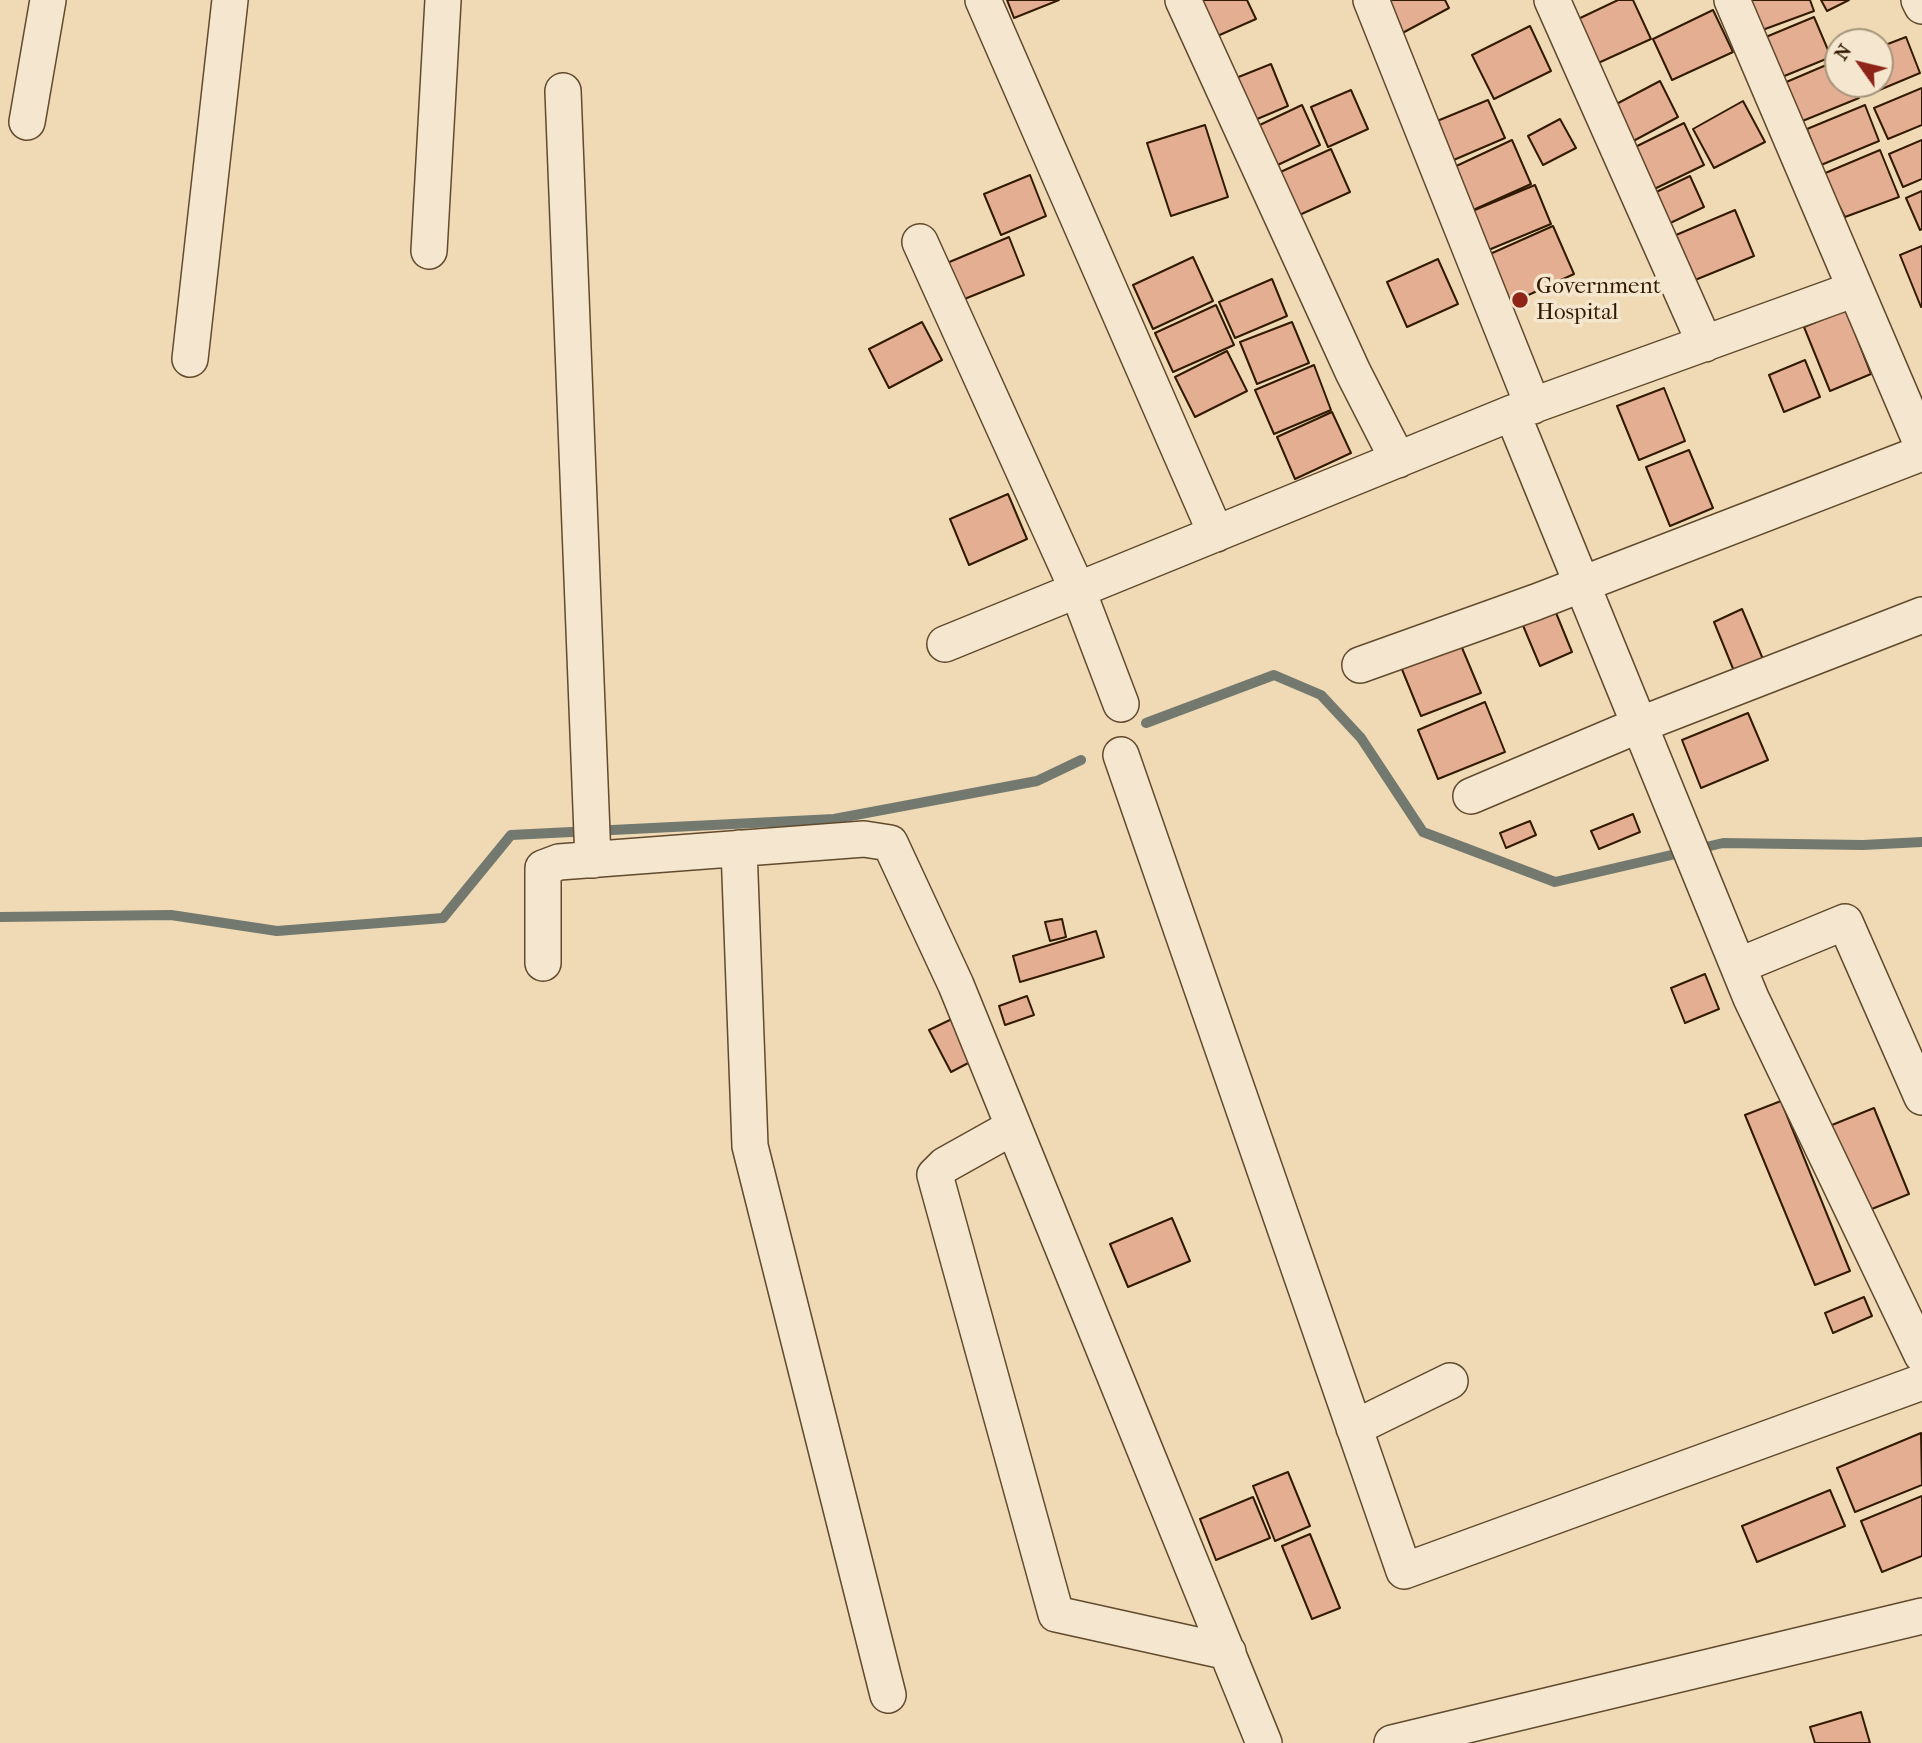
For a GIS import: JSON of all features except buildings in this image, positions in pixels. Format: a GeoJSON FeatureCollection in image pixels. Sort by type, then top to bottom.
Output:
{"type":"FeatureCollection","features":[{"type":"Feature","properties":{"kind":"street"},"geometry":{"type":"LineString","coordinates":[[27,122],[48,0]]}},
{"type":"Feature","properties":{"kind":"street"},"geometry":{"type":"LineString","coordinates":[[191,359],[230,0]]}},
{"type":"Feature","properties":{"kind":"street"},"geometry":{"type":"LineString","coordinates":[[429,251],[443,0]]}},
{"type":"Feature","properties":{"kind":"street"},"geometry":{"type":"LineString","coordinates":[[983,0],[1216,534]]}},
{"type":"Feature","properties":{"kind":"street"},"geometry":{"type":"LineString","coordinates":[[1183,0],[1353,372],[1398,460]]}},
{"type":"Feature","properties":{"kind":"street"},"geometry":{"type":"LineString","coordinates":[[1371,0],[1522,409],[1581,584],[1738,966],[1922,1355]]}},
{"type":"Feature","properties":{"kind":"street"},"geometry":{"type":"LineString","coordinates":[[1552,0],[1705,344]]}},
{"type":"Feature","properties":{"kind":"street"},"geometry":{"type":"LineString","coordinates":[[1732,0],[1922,445]]}},
{"type":"Feature","properties":{"kind":"street"},"geometry":{"type":"LineString","coordinates":[[1919,0],[1922,6]]}},
{"type":"Feature","properties":{"kind":"street"},"geometry":{"type":"LineString","coordinates":[[563,92],[593,858]]}},
{"type":"Feature","properties":{"kind":"street"},"geometry":{"type":"LineString","coordinates":[[920,242],[1078,591],[1121,704]]}},
{"type":"Feature","properties":{"kind":"street"},"geometry":{"type":"LineString","coordinates":[[945,644],[1522,409],[1855,289]]}},
{"type":"Feature","properties":{"kind":"street"},"geometry":{"type":"LineString","coordinates":[[1360,665],[1581,584],[1922,453]]}},
{"type":"Feature","properties":{"kind":"street"},"geometry":{"type":"LineString","coordinates":[[1471,796],[1639,725],[1922,615]]}},
{"type":"Feature","properties":{"kind":"street"},"geometry":{"type":"LineString","coordinates":[[1121,755],[1404,1571],[1922,1382]]}},
{"type":"Feature","properties":{"kind":"street"},"geometry":{"type":"LineString","coordinates":[[543,963],[543,868],[559,862],[864,839],[890,843],[956,985],[1264,1743]]}},
{"type":"Feature","properties":{"kind":"street"},"geometry":{"type":"LineString","coordinates":[[739,848],[750,1146],[888,1695]]}},
{"type":"Feature","properties":{"kind":"street"},"geometry":{"type":"LineString","coordinates":[[1738,966],[1845,922],[1922,1097]]}},
{"type":"Feature","properties":{"kind":"street"},"geometry":{"type":"LineString","coordinates":[[1013,1127],[945,1165],[935,1175],[1056,1614],[1228,1652]]}},
{"type":"Feature","properties":{"kind":"street"},"geometry":{"type":"LineString","coordinates":[[1354,1428],[1450,1381]]}},
{"type":"Feature","properties":{"kind":"street"},"geometry":{"type":"LineString","coordinates":[[1392,1743],[1922,1616]]}},
{"type":"Feature","properties":{"kind":"waterway"},"geometry":{"type":"LineString","coordinates":[[1146,723],[1274,675],[1321,695],[1361,738],[1423,832],[1555,882],[1723,843],[1863,845],[1922,842]]}},
{"type":"Feature","properties":{"kind":"waterway"},"geometry":{"type":"LineString","coordinates":[[0,917],[171,915],[277,931],[443,918],[511,835],[834,819],[1037,781],[1081,760]]}},
{"type":"Feature","properties":{"kind":"place","name":"Government Hospital"},"geometry":{"type":"Point","coordinates":[1520,300]}}]}
